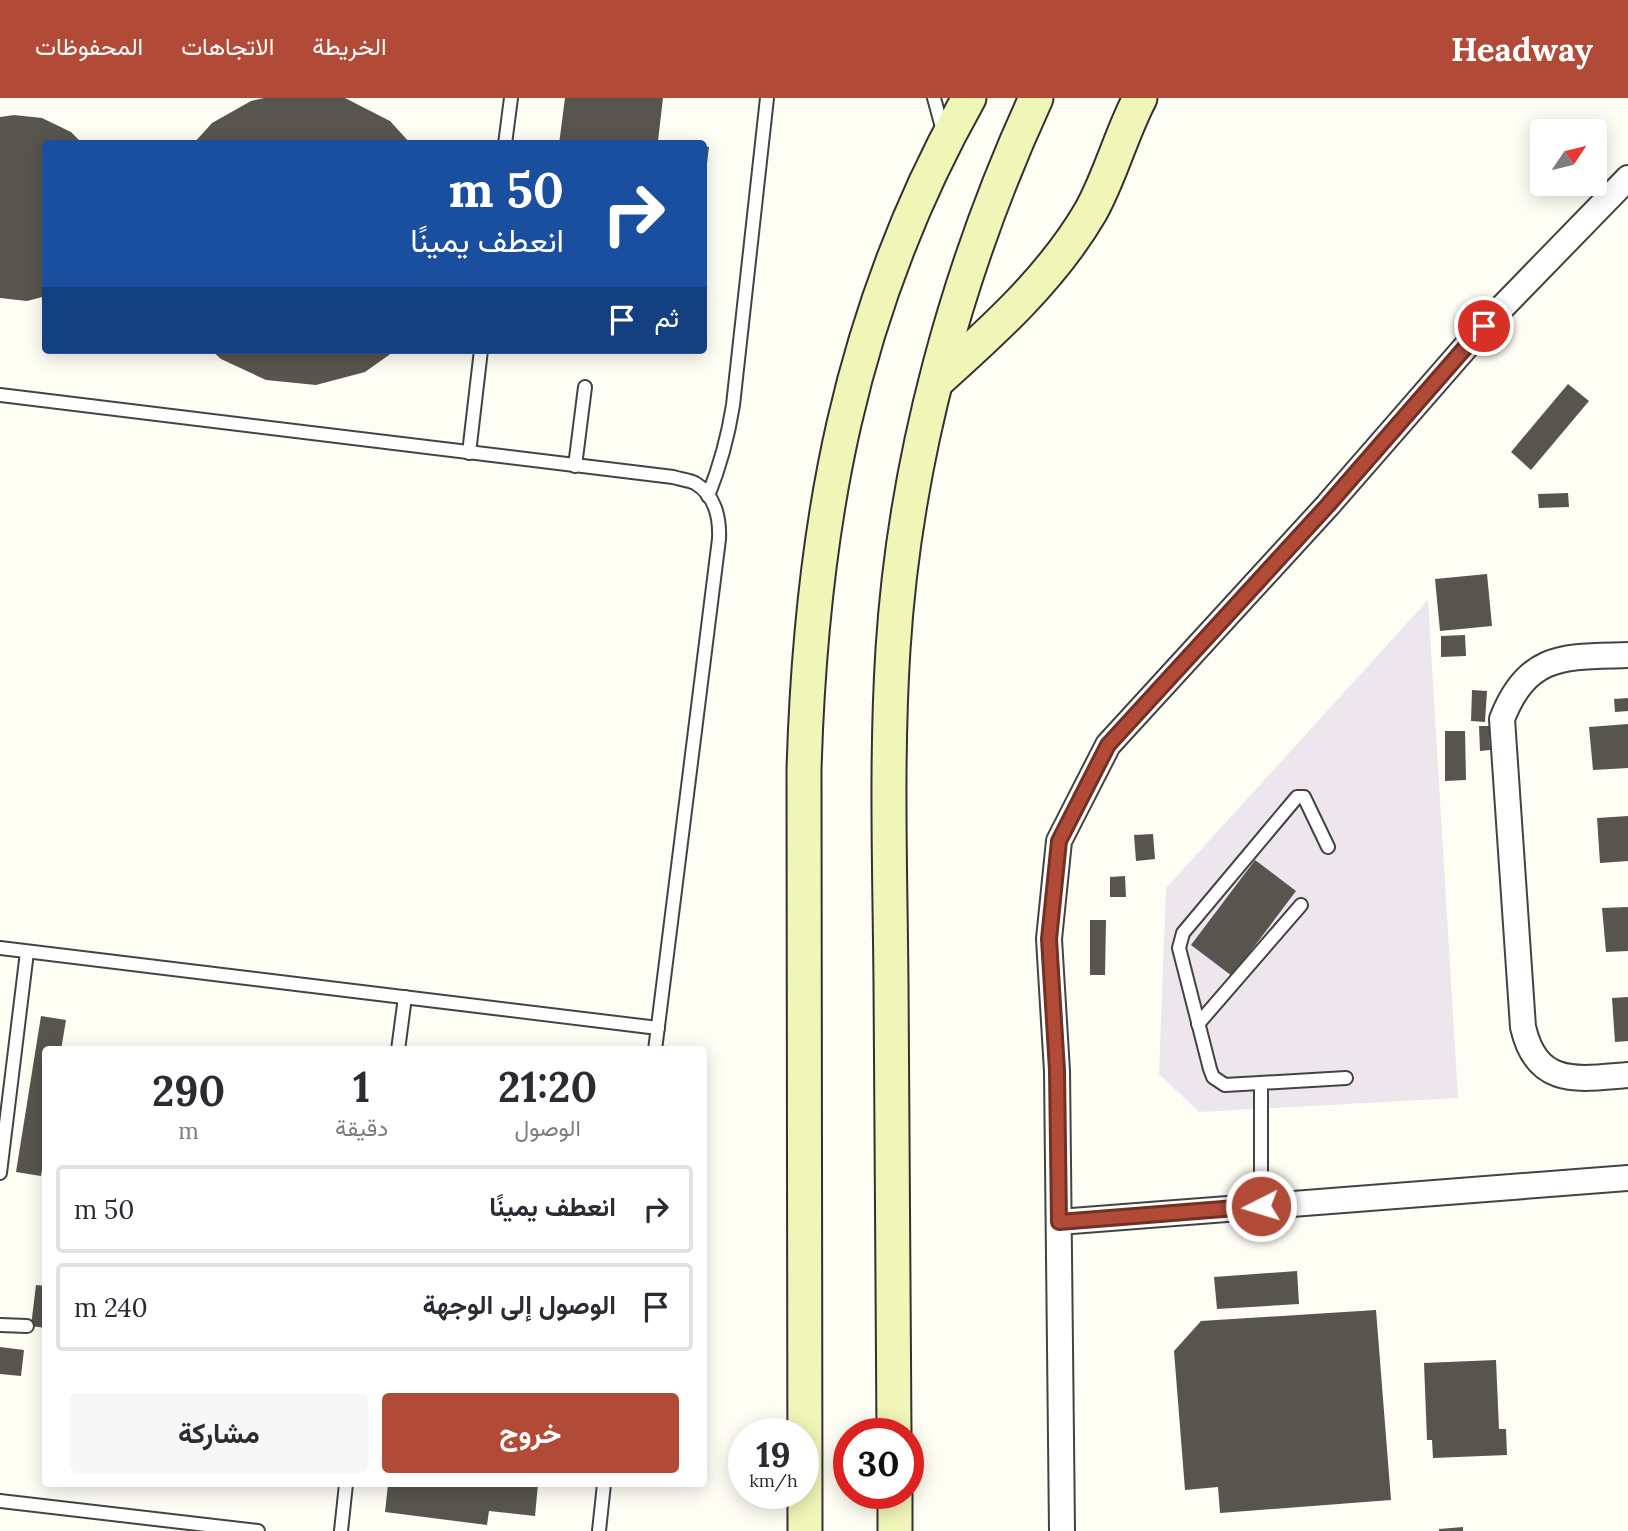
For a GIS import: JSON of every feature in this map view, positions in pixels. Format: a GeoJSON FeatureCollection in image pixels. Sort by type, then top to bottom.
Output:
{"type":"FeatureCollection","features":[{"type":"Feature","properties":{"kind":"street"},"geometry":{"type":"LineString","coordinates":[[800,1522],[804,770],[814,594],[826,507],[844,421],[869,326],[902,233],[943,144],[969,98]]}},
{"type":"Feature","properties":{"kind":"street"},"geometry":{"type":"LineString","coordinates":[[894,1418],[890,713],[899,582],[911,504],[936,382],[975,250],[1036,98]]}},
{"type":"Feature","properties":{"kind":"street"},"geometry":{"type":"LineString","coordinates":[[1116,156],[1127,98]]}},
{"type":"Feature","properties":{"kind":"street"},"geometry":{"type":"LineString","coordinates":[[936,382],[979,344],[1056,262],[1091,211],[1140,98]]}},
{"type":"Feature","properties":{"kind":"street"},"geometry":{"type":"LineString","coordinates":[[1062,1531],[1057,1070],[1049,939],[1059,841],[1108,745],[1328,505],[1484,326],[1628,178]]}},
{"type":"Feature","properties":{"kind":"street"},"geometry":{"type":"LineString","coordinates":[[1628,655],[1565,657],[1544,665],[1525,679],[1511,697],[1502,719],[1523,1027],[1528,1047],[1539,1064],[1556,1075],[1576,1079],[1628,1075]]}},
{"type":"Feature","properties":{"kind":"street"},"geometry":{"type":"LineString","coordinates":[[1059,1222],[1628,1178]]}},
{"type":"Feature","properties":{"kind":"street"},"geometry":{"type":"LineString","coordinates":[[895,1509],[895,1531]]}},
{"type":"Feature","properties":{"kind":"lane"},"geometry":{"type":"LineString","coordinates":[[506,140],[511,98]]}},
{"type":"Feature","properties":{"kind":"lane"},"geometry":{"type":"LineString","coordinates":[[708,496],[720,467],[733,405],[767,98]]}},
{"type":"Feature","properties":{"kind":"lane"},"geometry":{"type":"LineString","coordinates":[[934,98],[942,123],[943,144]]}},
{"type":"Feature","properties":{"kind":"lane"},"geometry":{"type":"LineString","coordinates":[[469,453],[481,354]]}},
{"type":"Feature","properties":{"kind":"lane"},"geometry":{"type":"LineString","coordinates":[[575,466],[584,387]]}},
{"type":"Feature","properties":{"kind":"lane"},"geometry":{"type":"LineString","coordinates":[[0,396],[673,477],[694,483],[708,496],[720,517],[719,539],[656,1046]]}},
{"type":"Feature","properties":{"kind":"lane"},"geometry":{"type":"LineString","coordinates":[[1328,847],[1304,797],[1297,797],[1183,933],[1179,948],[1210,1069],[1219,1083],[1225,1086],[1346,1078]]}},
{"type":"Feature","properties":{"kind":"lane"},"geometry":{"type":"LineString","coordinates":[[1198,1024],[1301,905]]}},
{"type":"Feature","properties":{"kind":"lane"},"geometry":{"type":"LineString","coordinates":[[0,948],[658,1028]]}},
{"type":"Feature","properties":{"kind":"lane"},"geometry":{"type":"LineString","coordinates":[[0,1173],[27,951]]}},
{"type":"Feature","properties":{"kind":"lane"},"geometry":{"type":"LineString","coordinates":[[399,1046],[405,997]]}},
{"type":"Feature","properties":{"kind":"lane"},"geometry":{"type":"LineString","coordinates":[[1261,1083],[1261,1206]]}},
{"type":"Feature","properties":{"kind":"lane"},"geometry":{"type":"LineString","coordinates":[[0,1325],[27,1326]]}},
{"type":"Feature","properties":{"kind":"lane"},"geometry":{"type":"LineString","coordinates":[[341,1531],[346,1487]]}},
{"type":"Feature","properties":{"kind":"lane"},"geometry":{"type":"LineString","coordinates":[[599,1531],[604,1487]]}},
{"type":"Feature","properties":{"kind":"lane"},"geometry":{"type":"LineString","coordinates":[[0,1501],[258,1531]]}},
{"type":"Feature","properties":{"kind":"shaded area"},"geometry":{"type":"Polygon","coordinates":[[[1428,600],[1458,1098],[1199,1112],[1159,1074],[1166,888],[1428,600]]]}},
{"type":"Feature","properties":{"kind":"building"},"geometry":{"type":"Polygon","coordinates":[[[264,98],[345,98],[390,121],[407,140],[197,140],[212,123],[251,101],[264,98]]]}},
{"type":"Feature","properties":{"kind":"building"},"geometry":{"type":"Polygon","coordinates":[[[565,98],[663,98],[658,140],[560,140],[565,98]]]}},
{"type":"Feature","properties":{"kind":"building"},"geometry":{"type":"Polygon","coordinates":[[[14,115],[42,118],[71,132],[79,140],[42,140],[42,297],[27,301],[0,298],[0,117],[14,115]]]}},
{"type":"Feature","properties":{"kind":"building"},"geometry":{"type":"Polygon","coordinates":[[[215,354],[390,354],[365,372],[316,385],[266,380],[215,354]]]}},
{"type":"Feature","properties":{"kind":"building"},"geometry":{"type":"Polygon","coordinates":[[[1568,384],[1589,401],[1531,470],[1511,452],[1568,384]]]}},
{"type":"Feature","properties":{"kind":"building"},"geometry":{"type":"Polygon","coordinates":[[[1568,493],[1569,507],[1539,508],[1538,494],[1568,493]]]}},
{"type":"Feature","properties":{"kind":"building"},"geometry":{"type":"Polygon","coordinates":[[[1487,574],[1492,626],[1440,631],[1435,579],[1487,574]]]}},
{"type":"Feature","properties":{"kind":"building"},"geometry":{"type":"Polygon","coordinates":[[[1465,635],[1466,656],[1441,657],[1441,636],[1465,635]]]}},
{"type":"Feature","properties":{"kind":"building"},"geometry":{"type":"Polygon","coordinates":[[[1472,690],[1487,691],[1485,722],[1471,721],[1472,690]]]}},
{"type":"Feature","properties":{"kind":"building"},"geometry":{"type":"Polygon","coordinates":[[[1628,698],[1628,711],[1615,712],[1614,699],[1628,698]]]}},
{"type":"Feature","properties":{"kind":"building"},"geometry":{"type":"Polygon","coordinates":[[[1628,724],[1628,768],[1593,770],[1589,727],[1628,724]]]}},
{"type":"Feature","properties":{"kind":"building"},"geometry":{"type":"Polygon","coordinates":[[[1479,726],[1489,726],[1490,750],[1480,751],[1479,726]]]}},
{"type":"Feature","properties":{"kind":"building"},"geometry":{"type":"Polygon","coordinates":[[[1445,731],[1465,731],[1466,780],[1445,781],[1445,731]]]}},
{"type":"Feature","properties":{"kind":"building"},"geometry":{"type":"Polygon","coordinates":[[[1628,816],[1628,861],[1600,863],[1597,818],[1628,816]]]}},
{"type":"Feature","properties":{"kind":"building"},"geometry":{"type":"Polygon","coordinates":[[[1153,834],[1155,859],[1136,861],[1134,835],[1153,834]]]}},
{"type":"Feature","properties":{"kind":"building"},"geometry":{"type":"Polygon","coordinates":[[[1255,860],[1296,891],[1232,976],[1191,945],[1255,860]]]}},
{"type":"Feature","properties":{"kind":"building"},"geometry":{"type":"Polygon","coordinates":[[[1125,876],[1126,897],[1110,897],[1110,877],[1125,876]]]}},
{"type":"Feature","properties":{"kind":"building"},"geometry":{"type":"Polygon","coordinates":[[[1628,907],[1628,951],[1606,952],[1602,908],[1628,907]]]}},
{"type":"Feature","properties":{"kind":"building"},"geometry":{"type":"Polygon","coordinates":[[[1090,920],[1106,920],[1105,975],[1090,975],[1090,920]]]}},
{"type":"Feature","properties":{"kind":"building"},"geometry":{"type":"Polygon","coordinates":[[[1628,997],[1628,1041],[1615,1042],[1612,998],[1628,997]]]}},
{"type":"Feature","properties":{"kind":"building"},"geometry":{"type":"Polygon","coordinates":[[[41,1016],[66,1020],[62,1046],[42,1046],[41,1176],[16,1172],[41,1016]]]}},
{"type":"Feature","properties":{"kind":"building"},"geometry":{"type":"Polygon","coordinates":[[[1297,1271],[1299,1304],[1217,1309],[1214,1277],[1297,1271]]]}},
{"type":"Feature","properties":{"kind":"building"},"geometry":{"type":"Polygon","coordinates":[[[36,1285],[42,1286],[42,1327],[31,1326],[36,1285]]]}},
{"type":"Feature","properties":{"kind":"building"},"geometry":{"type":"Polygon","coordinates":[[[1376,1310],[1391,1500],[1220,1513],[1218,1487],[1185,1490],[1174,1351],[1201,1321],[1376,1310]]]}},
{"type":"Feature","properties":{"kind":"building"},"geometry":{"type":"Polygon","coordinates":[[[0,1347],[24,1350],[21,1376],[0,1374],[0,1347]]]}},
{"type":"Feature","properties":{"kind":"building"},"geometry":{"type":"Polygon","coordinates":[[[1496,1360],[1499,1429],[1506,1429],[1507,1455],[1433,1458],[1432,1440],[1427,1440],[1424,1363],[1496,1360]]]}},
{"type":"Feature","properties":{"kind":"building"},"geometry":{"type":"Polygon","coordinates":[[[388,1487],[538,1487],[535,1516],[489,1511],[487,1525],[385,1512],[388,1487]]]}},
{"type":"Feature","properties":{"kind":"building"},"geometry":{"type":"Polygon","coordinates":[[[1463,1527],[1463,1531],[1439,1531],[1439,1529],[1463,1527]]]}},
{"type":"Feature","properties":{"kind":"route"},"geometry":{"type":"LineString","coordinates":[[1261,1206],[1059,1222],[1057,1070],[1049,939],[1059,841],[1108,745],[1328,505],[1484,326]]}}]}
